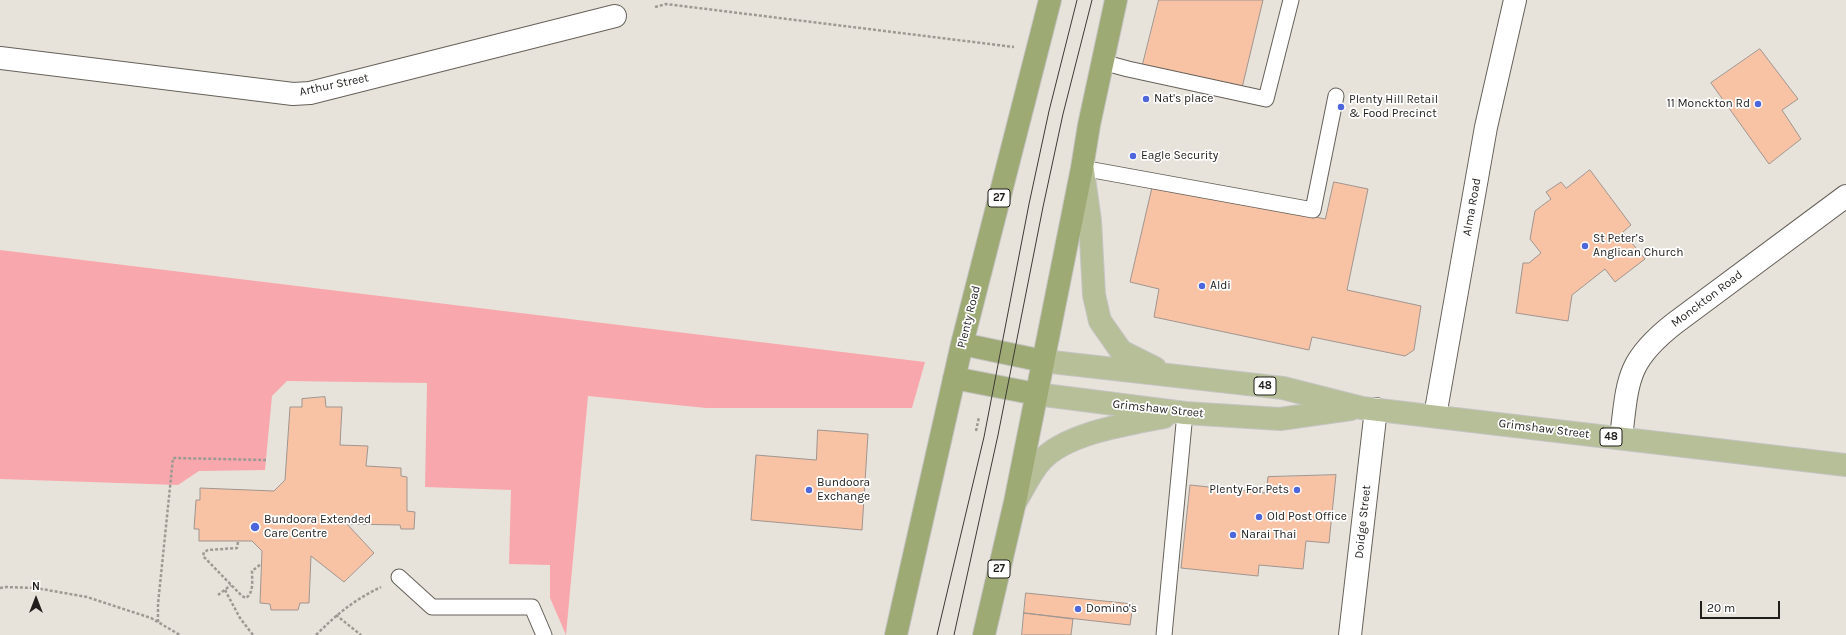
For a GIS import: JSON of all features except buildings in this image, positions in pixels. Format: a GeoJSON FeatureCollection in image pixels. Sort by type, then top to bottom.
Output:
{"type":"FeatureCollection","features":[{"type":"Feature","properties":{"kind":"highway","name":"Plenty Road"},"geometry":{"type":"LineString","coordinates":[[896,635],[962,344],[1050,0]]}},
{"type":"Feature","properties":{"kind":"highway","name":"27"},"geometry":{"type":"LineString","coordinates":[[984,635],[1014,502],[1082,168],[1089,125],[1116,0]]}},
{"type":"Feature","properties":{"kind":"highway","name":"Grimshaw Street"},"geometry":{"type":"LineString","coordinates":[[962,344],[1043,361]]}},
{"type":"Feature","properties":{"kind":"highway","name":"Grimshaw Street"},"geometry":{"type":"LineString","coordinates":[[954,378],[1036,394]]}},
{"type":"Feature","properties":{"kind":"main road"},"geometry":{"type":"LineString","coordinates":[[1082,168],[1090,221],[1094,295],[1100,321],[1121,351],[1166,374]]}},
{"type":"Feature","properties":{"kind":"main road","name":"Grimshaw Street"},"geometry":{"type":"LineString","coordinates":[[1043,361],[1283,388],[1369,408],[1846,465]]}},
{"type":"Feature","properties":{"kind":"main road","name":"Grimshaw Street"},"geometry":{"type":"LineString","coordinates":[[1036,394],[1185,413],[1280,419],[1369,408]]}},
{"type":"Feature","properties":{"kind":"main road"},"geometry":{"type":"LineString","coordinates":[[1014,502],[1041,461],[1065,444],[1103,429],[1185,413]]}},
{"type":"Feature","properties":{"kind":"street","name":"Alma Road"},"geometry":{"type":"LineString","coordinates":[[1435,416],[1486,127],[1515,0]]}},
{"type":"Feature","properties":{"kind":"street","name":"Arthur Street"},"geometry":{"type":"LineString","coordinates":[[0,58],[293,94],[310,93],[615,16]]}},
{"type":"Feature","properties":{"kind":"street","name":"Monckton Road"},"geometry":{"type":"LineString","coordinates":[[1621,438],[1627,390],[1632,370],[1650,343],[1846,196]]}},
{"type":"Feature","properties":{"kind":"street","name":"Doidge Street"},"geometry":{"type":"LineString","coordinates":[[1350,635],[1369,408]]}},
{"type":"Feature","properties":{"kind":"lane"},"geometry":{"type":"LineString","coordinates":[[1102,62],[1266,99],[1291,0]]}},
{"type":"Feature","properties":{"kind":"lane"},"geometry":{"type":"LineString","coordinates":[[1082,168],[1313,210],[1336,96]]}},
{"type":"Feature","properties":{"kind":"lane"},"geometry":{"type":"LineString","coordinates":[[1164,635],[1185,413]]}},
{"type":"Feature","properties":{"kind":"lane"},"geometry":{"type":"LineString","coordinates":[[399,577],[432,607],[532,607],[544,635]]}},
{"type":"Feature","properties":{"kind":"path"},"geometry":{"type":"LineString","coordinates":[[655,6],[666,4],[1017,47],[1037,52]]}},
{"type":"Feature","properties":{"kind":"path"},"geometry":{"type":"LineString","coordinates":[[976,431],[979,417]]}},
{"type":"Feature","properties":{"kind":"path"},"geometry":{"type":"LineString","coordinates":[[158,622],[158,604],[173,458],[266,460]]}},
{"type":"Feature","properties":{"kind":"path"},"geometry":{"type":"LineString","coordinates":[[238,542],[237,548],[208,550],[204,552],[203,556],[242,596],[246,598],[250,596],[252,571],[260,564]]}},
{"type":"Feature","properties":{"kind":"path"},"geometry":{"type":"LineString","coordinates":[[316,635],[336,614],[358,599],[399,577]]}},
{"type":"Feature","properties":{"kind":"path"},"geometry":{"type":"LineString","coordinates":[[218,595],[231,585]]}},
{"type":"Feature","properties":{"kind":"path"},"geometry":{"type":"LineString","coordinates":[[0,588],[36,588],[87,597],[151,618],[180,635]]}},
{"type":"Feature","properties":{"kind":"path"},"geometry":{"type":"LineString","coordinates":[[225,590],[240,618],[253,635]]}},
{"type":"Feature","properties":{"kind":"path"},"geometry":{"type":"LineString","coordinates":[[336,614],[361,635]]}},
{"type":"Feature","properties":{"kind":"shaded area"},"geometry":{"type":"Polygon","coordinates":[[[0,250],[925,362],[912,408],[706,408],[588,396],[566,635],[550,598],[550,565],[509,564],[511,490],[425,487],[427,383],[287,381],[272,396],[265,470],[199,471],[178,485],[0,479],[0,250]]]}},
{"type":"Feature","properties":{"kind":"tram line"},"geometry":{"type":"LineString","coordinates":[[937,635],[984,437],[1029,204],[1049,111],[1077,0]]}},
{"type":"Feature","properties":{"kind":"tram line"},"geometry":{"type":"LineString","coordinates":[[954,635],[998,435],[1063,114],[1092,0]]}},
{"type":"Feature","properties":{"kind":"place","name":"Nat's place"},"geometry":{"type":"Point","coordinates":[1146,99]}},
{"type":"Feature","properties":{"kind":"place","name":"11 Monckton Rd"},"geometry":{"type":"Point","coordinates":[1758,104]}},
{"type":"Feature","properties":{"kind":"place","name":"Plenty Hill Retail & Food Precinct"},"geometry":{"type":"Point","coordinates":[1341,107]}},
{"type":"Feature","properties":{"kind":"place","name":"Eagle Security"},"geometry":{"type":"Point","coordinates":[1133,156]}},
{"type":"Feature","properties":{"kind":"place","name":"St Peter’s Anglican Church"},"geometry":{"type":"Point","coordinates":[1585,246]}},
{"type":"Feature","properties":{"kind":"place","name":"Aldi"},"geometry":{"type":"Point","coordinates":[1202,286]}},
{"type":"Feature","properties":{"kind":"place","name":"Bundoora Exchange"},"geometry":{"type":"Point","coordinates":[809,490]}},
{"type":"Feature","properties":{"kind":"place","name":"Plenty For Pets"},"geometry":{"type":"Point","coordinates":[1297,490]}},
{"type":"Feature","properties":{"kind":"place","name":"Old Post Office"},"geometry":{"type":"Point","coordinates":[1259,517]}},
{"type":"Feature","properties":{"kind":"place","name":"Bundoora Extended Care Centre"},"geometry":{"type":"Point","coordinates":[255,527]}},
{"type":"Feature","properties":{"kind":"place","name":"Narai Thai"},"geometry":{"type":"Point","coordinates":[1233,535]}},
{"type":"Feature","properties":{"kind":"place","name":"Domino's"},"geometry":{"type":"Point","coordinates":[1078,609]}}]}
